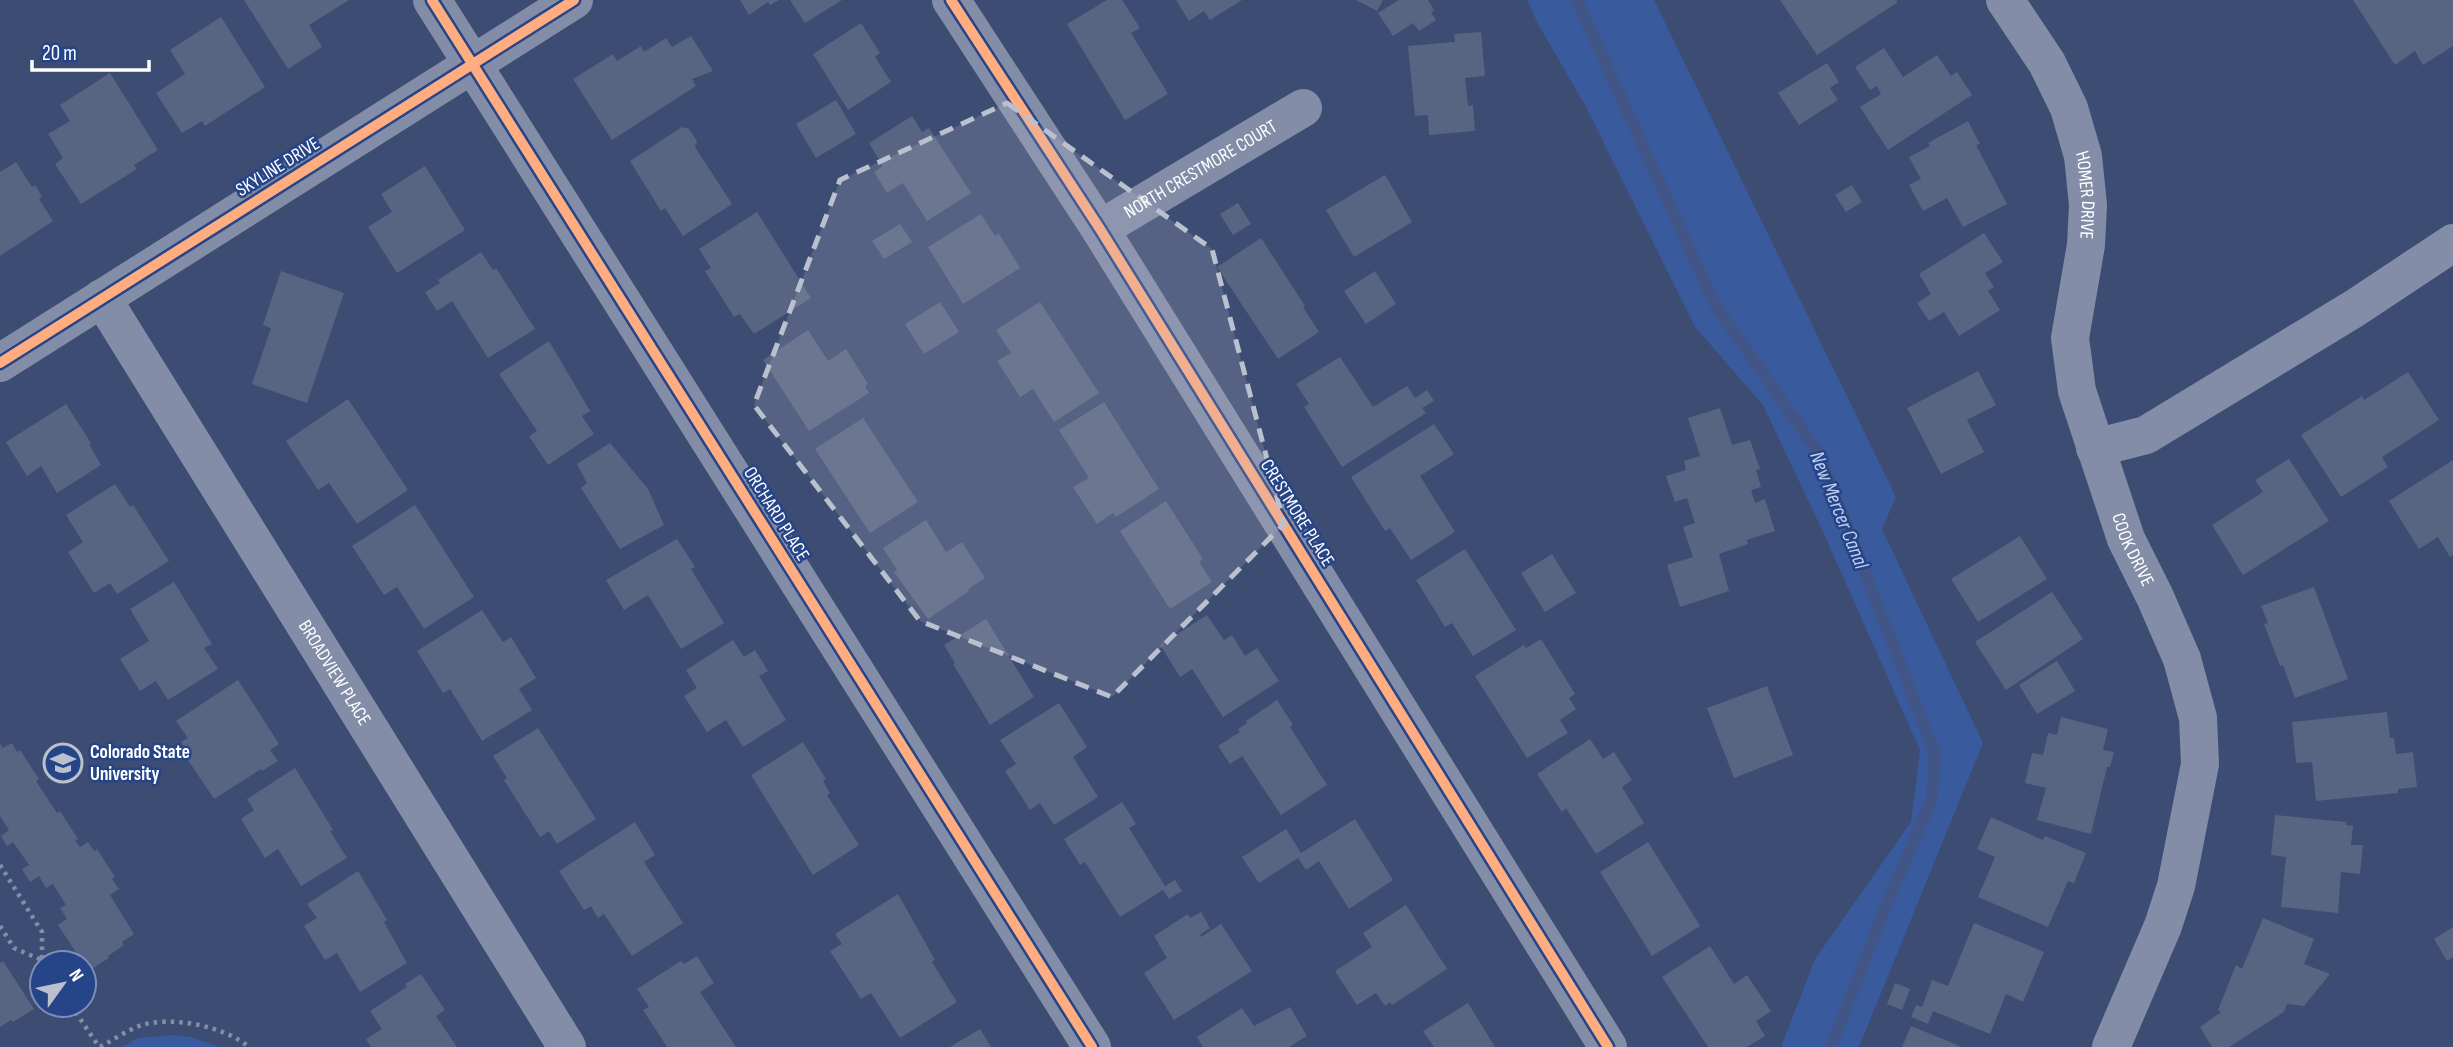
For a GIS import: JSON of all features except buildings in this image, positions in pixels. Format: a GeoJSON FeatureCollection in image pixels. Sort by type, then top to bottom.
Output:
{"type":"FeatureCollection","features":[{"type":"Feature","properties":{"kind":"street","name":"ORCHARD PLACE"},"geometry":{"type":"LineString","coordinates":[[432,0],[1091,1047]]}},
{"type":"Feature","properties":{"kind":"street","name":"SKYLINE DRIVE"},"geometry":{"type":"LineString","coordinates":[[0,363],[574,0]]}},
{"type":"Feature","properties":{"kind":"street","name":"CRESTMORE PLACE"},"geometry":{"type":"LineString","coordinates":[[951,0],[1100,229],[1608,1047]]}},
{"type":"Feature","properties":{"kind":"street","name":"HOMER DRIVE"},"geometry":{"type":"LineString","coordinates":[[2005,0],[2052,75],[2069,108],[2083,156],[2088,205],[2087,245],[2070,338],[2077,391],[2095,448]]}},
{"type":"Feature","properties":{"kind":"street","name":"NORTH CRESTMORE COURT"},"geometry":{"type":"LineString","coordinates":[[1100,229],[1303,108]]}},
{"type":"Feature","properties":{"kind":"street"},"geometry":{"type":"LineString","coordinates":[[2095,448],[2146,435],[2451,249]]}},
{"type":"Feature","properties":{"kind":"street","name":"BROADVIEW PLACE"},"geometry":{"type":"LineString","coordinates":[[102,298],[567,1047]]}},
{"type":"Feature","properties":{"kind":"street","name":"COOK DRIVE"},"geometry":{"type":"LineString","coordinates":[[2095,448],[2126,539],[2182,659],[2198,718],[2200,765],[2176,886],[2163,926],[2111,1047]]}},
{"type":"Feature","properties":{"kind":"path"},"geometry":{"type":"LineString","coordinates":[[0,865],[42,932],[43,949]]}},
{"type":"Feature","properties":{"kind":"path"},"geometry":{"type":"LineString","coordinates":[[0,926],[14,948],[28,954]]}},
{"type":"Feature","properties":{"kind":"path"},"geometry":{"type":"LineString","coordinates":[[80,1019],[99,1047],[140,1026],[187,1021],[238,1038],[249,1047]]}},
{"type":"Feature","properties":{"kind":"highlighted area"},"geometry":{"type":"Polygon","coordinates":[[[1007,103],[1212,249],[1284,524],[1112,697],[920,621],[754,405],[840,180],[1007,103]]]}},
{"type":"Feature","properties":{"kind":"shaded area"},"geometry":{"type":"Polygon","coordinates":[[[1527,0],[1654,0],[1896,497],[1882,529],[1983,743],[1859,1047],[1781,1047],[1815,959],[1911,822],[1920,750],[1763,405],[1695,327],[1585,105],[1527,0]]]}},
{"type":"Feature","properties":{"kind":"shaded area"},"geometry":{"type":"Polygon","coordinates":[[[171,1035],[191,1037],[219,1047],[122,1047],[138,1038],[171,1035]]]}},
{"type":"Feature","properties":{"kind":"waterway","name":"New Mercer Canal"},"geometry":{"type":"LineString","coordinates":[[1577,0],[1715,305],[1820,455],[1935,754],[1932,799],[1887,903],[1831,1047]]}},
{"type":"Feature","properties":{"kind":"cycle path"},"geometry":{"type":"LineString","coordinates":[[432,0],[1092,1047]]}},
{"type":"Feature","properties":{"kind":"cycle path"},"geometry":{"type":"LineString","coordinates":[[0,363],[574,0]]}},
{"type":"Feature","properties":{"kind":"cycle path"},"geometry":{"type":"LineString","coordinates":[[951,0],[1100,229],[1608,1047]]}},
{"type":"Feature","properties":{"kind":"place","name":"Colorado State University"},"geometry":{"type":"Point","coordinates":[63,763]}}]}
